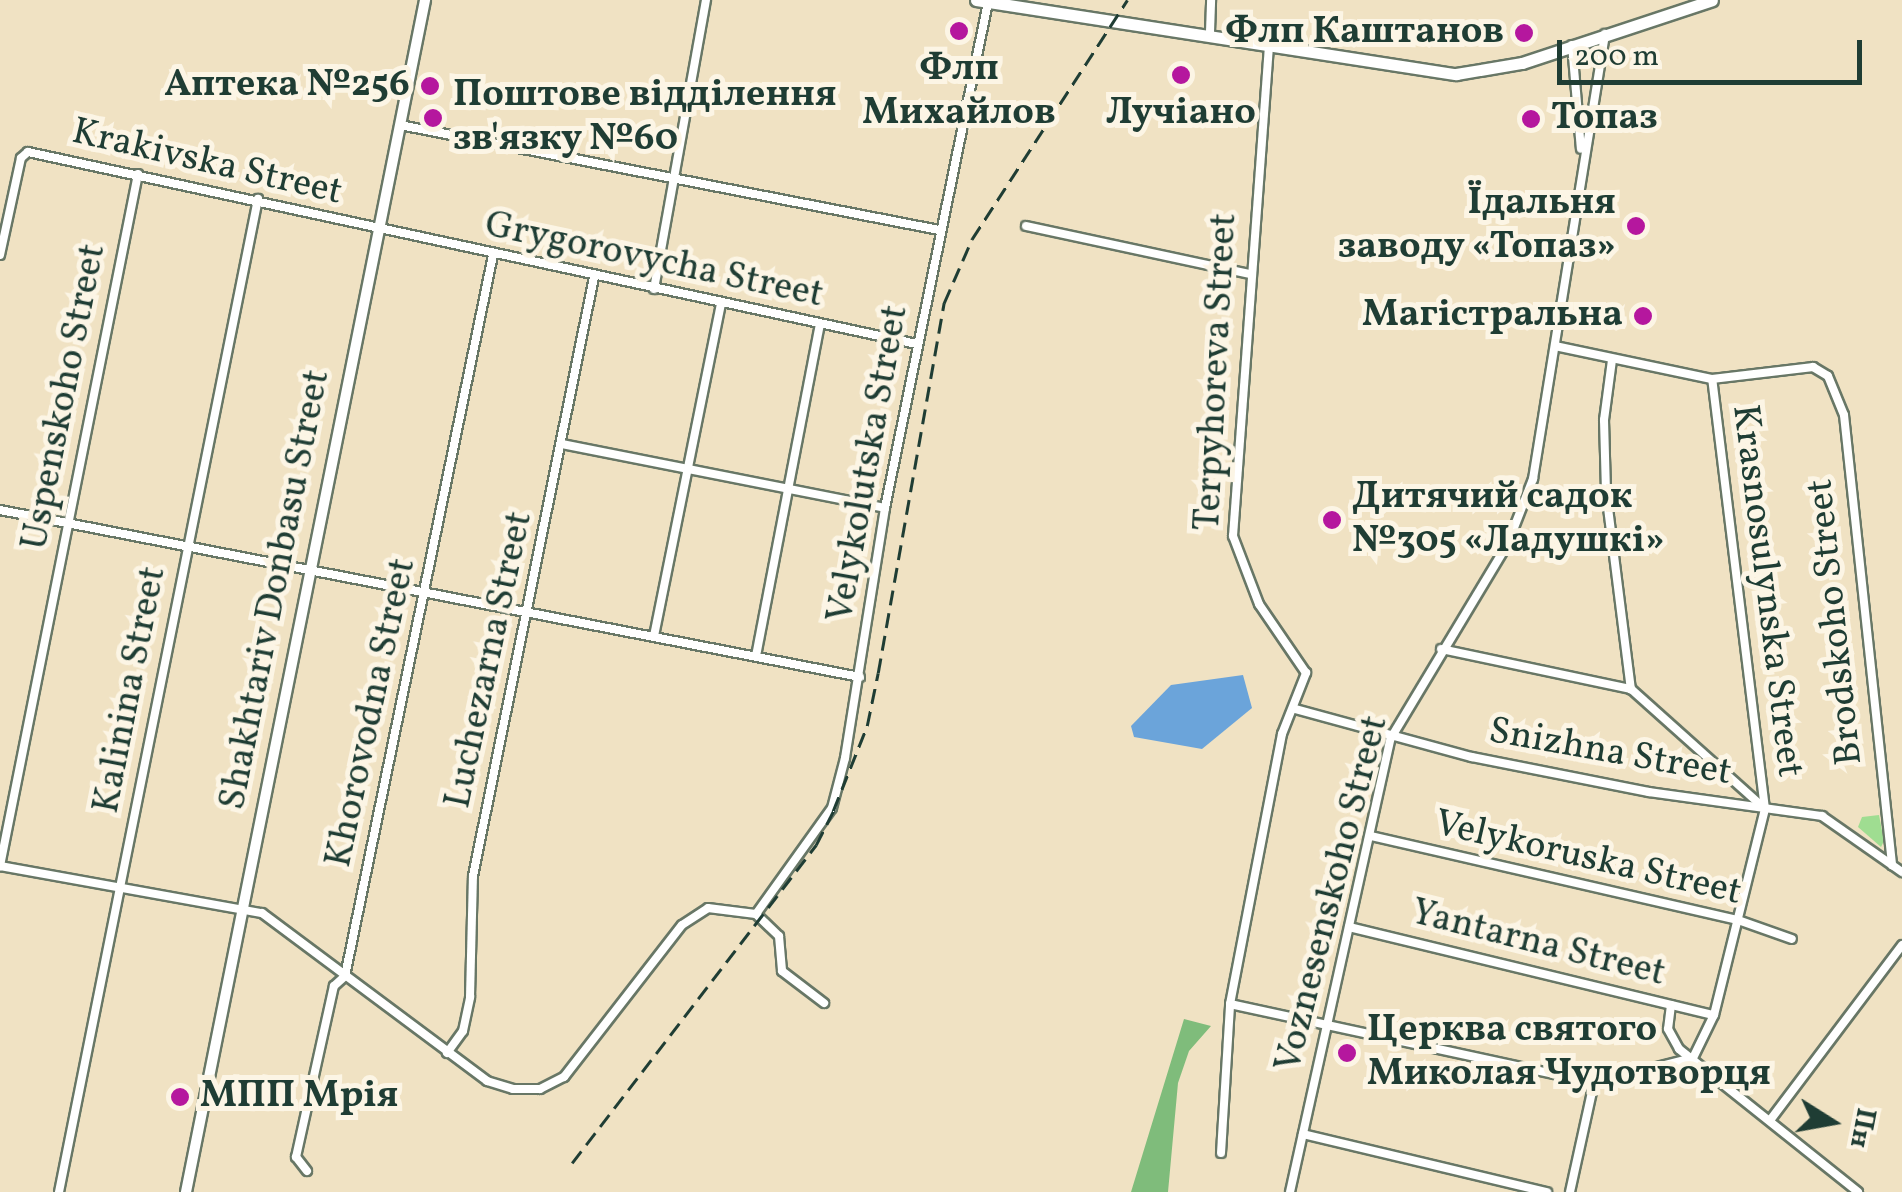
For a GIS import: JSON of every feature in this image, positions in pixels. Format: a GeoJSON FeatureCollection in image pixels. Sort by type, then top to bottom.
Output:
{"type":"FeatureCollection","features":[{"type":"Feature","properties":{"kind":"main road"},"geometry":{"type":"LineString","coordinates":[[982,1],[1210,32],[1456,74],[1572,46],[1712,0]]}},
{"type":"Feature","properties":{"kind":"street","name":"Shakhtariv Donbasu Street"},"geometry":{"type":"LineString","coordinates":[[186,1192],[425,0]]}},
{"type":"Feature","properties":{"kind":"street"},"geometry":{"type":"LineString","coordinates":[[654,289],[706,0]]}},
{"type":"Feature","properties":{"kind":"street"},"geometry":{"type":"LineString","coordinates":[[1210,32],[1211,0]]}},
{"type":"Feature","properties":{"kind":"street","name":"Velykolutska Street"},"geometry":{"type":"LineString","coordinates":[[756,914],[832,808],[860,677],[884,508],[982,1]]}},
{"type":"Feature","properties":{"kind":"street","name":"Voznesenskoho Street"},"geometry":{"type":"LineString","coordinates":[[1290,1192],[1392,738],[1441,649],[1508,543],[1533,480],[1605,34]]}},
{"type":"Feature","properties":{"kind":"street","name":"Terpyhoreva Street"},"geometry":{"type":"LineString","coordinates":[[1221,1153],[1230,1004],[1282,734],[1295,709],[1304,666],[1259,604],[1233,536],[1268,43]]}},
{"type":"Feature","properties":{"kind":"street","name":"Voznesenskoho Street"},"geometry":{"type":"LineString","coordinates":[[1572,46],[1582,163]]}},
{"type":"Feature","properties":{"kind":"street"},"geometry":{"type":"LineString","coordinates":[[400,124],[938,230]]}},
{"type":"Feature","properties":{"kind":"street","name":"Krakivska Street"},"geometry":{"type":"LineString","coordinates":[[0,255],[23,152],[258,199],[379,231]]}},
{"type":"Feature","properties":{"kind":"street","name":"Uspenskoho Street"},"geometry":{"type":"LineString","coordinates":[[0,866],[138,174]]}},
{"type":"Feature","properties":{"kind":"street","name":"Kalinina Street"},"geometry":{"type":"LineString","coordinates":[[59,1192],[258,199]]}},
{"type":"Feature","properties":{"kind":"street"},"geometry":{"type":"LineString","coordinates":[[1026,226],[1250,274]]}},
{"type":"Feature","properties":{"kind":"street","name":"Grygorovycha Street"},"geometry":{"type":"LineString","coordinates":[[379,231],[917,344]]}},
{"type":"Feature","properties":{"kind":"street","name":"Khorovodna Street"},"geometry":{"type":"LineString","coordinates":[[306,1171],[296,1157],[334,986],[345,976],[492,255]]}},
{"type":"Feature","properties":{"kind":"street","name":"Luchezarna Street"},"geometry":{"type":"LineString","coordinates":[[447,1053],[463,1032],[470,997],[473,876],[594,276]]}},
{"type":"Feature","properties":{"kind":"street"},"geometry":{"type":"LineString","coordinates":[[654,636],[721,303]]}},
{"type":"Feature","properties":{"kind":"street"},"geometry":{"type":"LineString","coordinates":[[756,656],[820,324]]}},
{"type":"Feature","properties":{"kind":"street"},"geometry":{"type":"LineString","coordinates":[[1555,346],[1712,380]]}},
{"type":"Feature","properties":{"kind":"street"},"geometry":{"type":"LineString","coordinates":[[1612,360],[1604,420],[1606,492],[1632,689]]}},
{"type":"Feature","properties":{"kind":"street","name":"Brodskoho Street"},"geometry":{"type":"LineString","coordinates":[[1712,380],[1813,368],[1828,376],[1844,416],[1892,865]]}},
{"type":"Feature","properties":{"kind":"street","name":"Krasnosulynska Street"},"geometry":{"type":"LineString","coordinates":[[1712,380],[1765,809]]}},
{"type":"Feature","properties":{"kind":"street"},"geometry":{"type":"LineString","coordinates":[[562,444],[884,508]]}},
{"type":"Feature","properties":{"kind":"street"},"geometry":{"type":"LineString","coordinates":[[0,510],[860,677]]}},
{"type":"Feature","properties":{"kind":"street"},"geometry":{"type":"LineString","coordinates":[[1230,1004],[1594,1084],[1693,1058],[1714,1015],[1765,809],[1632,689],[1441,649]]}},
{"type":"Feature","properties":{"kind":"street","name":"Snizhna Street"},"geometry":{"type":"LineString","coordinates":[[1295,709],[1392,738],[1649,792],[1822,816],[1902,872]]}},
{"type":"Feature","properties":{"kind":"street","name":"Velykoruska Street"},"geometry":{"type":"LineString","coordinates":[[1371,836],[1738,920],[1792,939]]}},
{"type":"Feature","properties":{"kind":"street"},"geometry":{"type":"LineString","coordinates":[[0,866],[262,913],[487,1081],[540,1089],[564,1077],[682,925],[708,908],[756,914],[779,936],[782,970],[824,1003]]}},
{"type":"Feature","properties":{"kind":"street","name":"Yantarna Street"},"geometry":{"type":"LineString","coordinates":[[1350,927],[1714,1015]]}},
{"type":"Feature","properties":{"kind":"street"},"geometry":{"type":"LineString","coordinates":[[1771,1119],[1902,945]]}},
{"type":"Feature","properties":{"kind":"street"},"geometry":{"type":"LineString","coordinates":[[1671,1004],[1672,1041],[1858,1192]]}},
{"type":"Feature","properties":{"kind":"street"},"geometry":{"type":"LineString","coordinates":[[1570,1192],[1594,1084]]}},
{"type":"Feature","properties":{"kind":"street"},"geometry":{"type":"LineString","coordinates":[[1304,1134],[1547,1192]]}},
{"type":"Feature","properties":{"kind":"green space"},"geometry":{"type":"Polygon","coordinates":[[[1879,815],[1884,841],[1881,847],[1858,827],[1862,817],[1879,815]]]}},
{"type":"Feature","properties":{"kind":"green space"},"geometry":{"type":"Polygon","coordinates":[[[1184,1019],[1211,1026],[1189,1051],[1178,1083],[1168,1192],[1131,1192],[1184,1019]]]}},
{"type":"Feature","properties":{"kind":"water"},"geometry":{"type":"Polygon","coordinates":[[[1243,675],[1252,708],[1202,749],[1134,737],[1131,726],[1171,685],[1243,675]]]}},
{"type":"Feature","properties":{"kind":"railway"},"geometry":{"type":"LineString","coordinates":[[572,1163],[816,845],[833,811],[867,726],[944,303],[972,239],[1127,0]]}},
{"type":"Feature","properties":{"kind":"place","name":"Флп Михайлов"},"geometry":{"type":"Point","coordinates":[959,31]}},
{"type":"Feature","properties":{"kind":"place","name":"Флп Каштанов"},"geometry":{"type":"Point","coordinates":[1524,33]}},
{"type":"Feature","properties":{"kind":"place","name":"Лучіано"},"geometry":{"type":"Point","coordinates":[1181,75]}},
{"type":"Feature","properties":{"kind":"place","name":"Аптека №256"},"geometry":{"type":"Point","coordinates":[430,86]}},
{"type":"Feature","properties":{"kind":"place","name":"Поштове відділення зв'язку №60"},"geometry":{"type":"Point","coordinates":[433,118]}},
{"type":"Feature","properties":{"kind":"place","name":"Топаз"},"geometry":{"type":"Point","coordinates":[1531,119]}},
{"type":"Feature","properties":{"kind":"place","name":"Їдальня заводу «Топаз»"},"geometry":{"type":"Point","coordinates":[1636,226]}},
{"type":"Feature","properties":{"kind":"place","name":"Магістральна"},"geometry":{"type":"Point","coordinates":[1643,316]}},
{"type":"Feature","properties":{"kind":"place","name":"Дитячий садок №305 «Ладушкі»"},"geometry":{"type":"Point","coordinates":[1332,520]}},
{"type":"Feature","properties":{"kind":"place","name":"Церква святого Миколая Чудотворця"},"geometry":{"type":"Point","coordinates":[1347,1053]}},
{"type":"Feature","properties":{"kind":"place","name":"МПП Мрія"},"geometry":{"type":"Point","coordinates":[180,1097]}}]}
